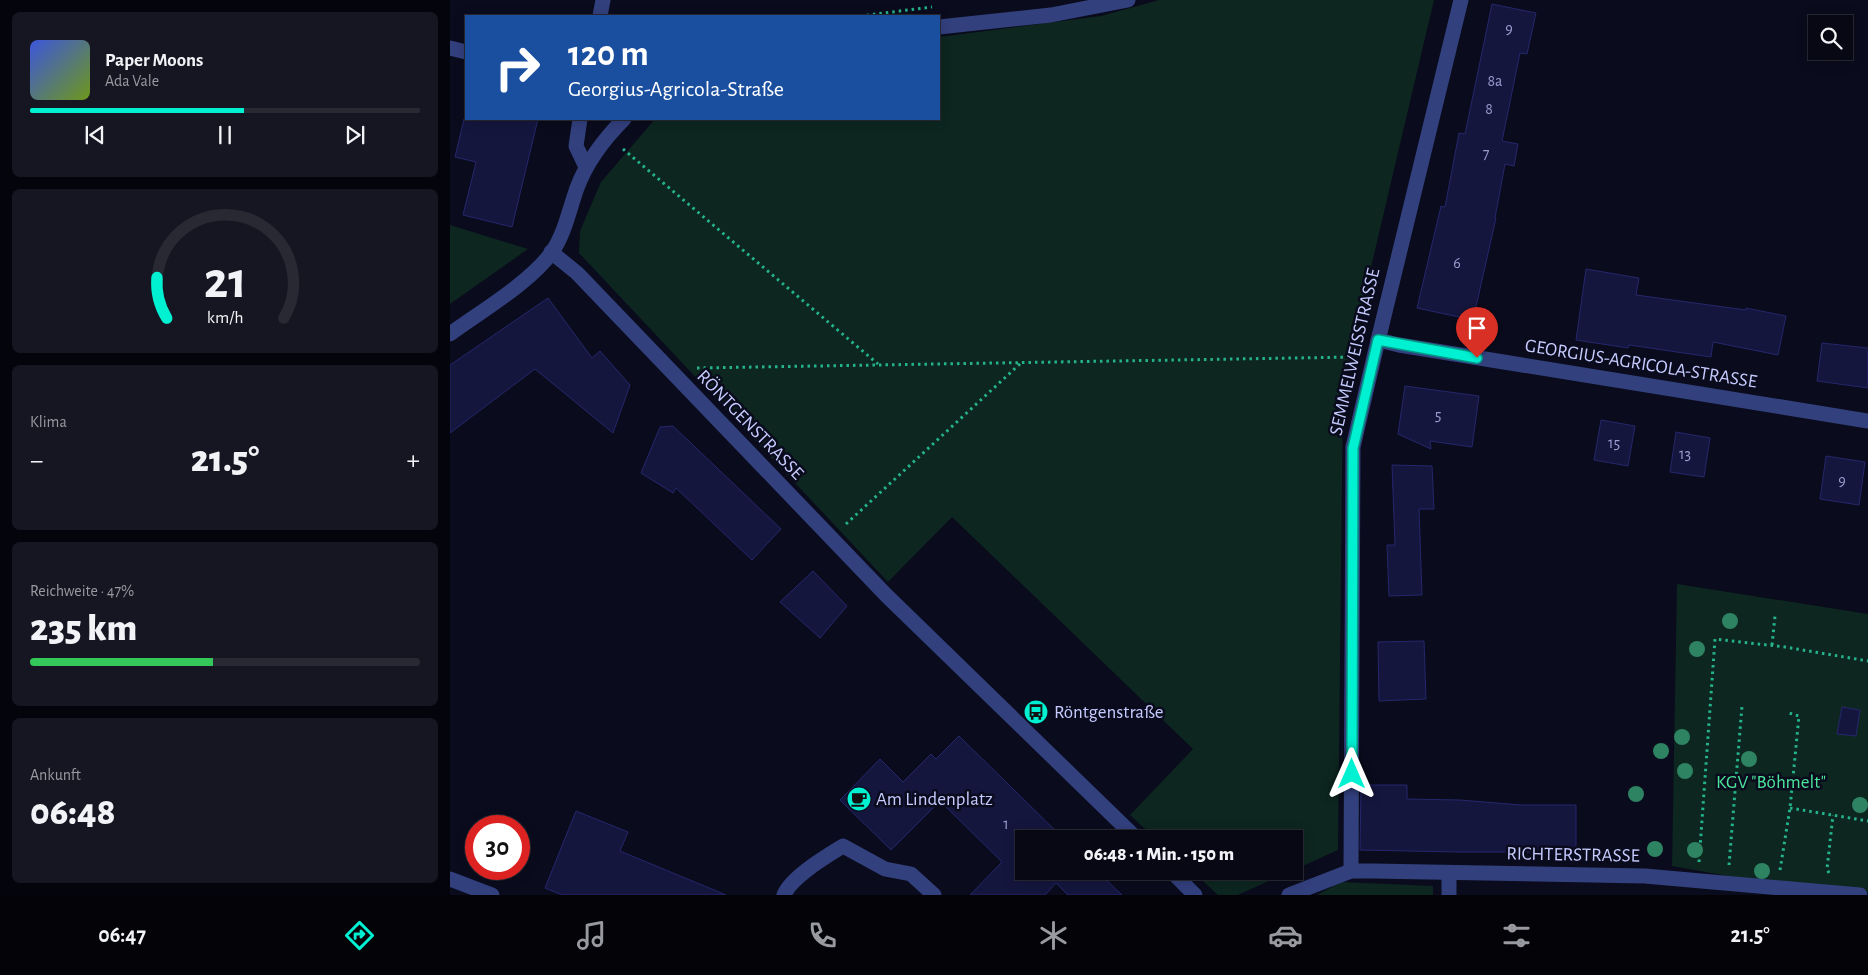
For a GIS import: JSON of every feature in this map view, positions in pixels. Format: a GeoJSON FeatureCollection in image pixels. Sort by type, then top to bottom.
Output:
{"type":"FeatureCollection","features":[{"type":"Feature","properties":{"kind":"street"},"geometry":{"type":"LineString","coordinates":[[600,15],[603,0]]}},
{"type":"Feature","properties":{"kind":"street"},"geometry":{"type":"LineString","coordinates":[[940,27],[1051,15],[1128,0]]}},
{"type":"Feature","properties":{"kind":"street","name":"SEMMELWEISSTRASSE"},"geometry":{"type":"LineString","coordinates":[[1351,871],[1353,448],[1461,0]]}},
{"type":"Feature","properties":{"kind":"street"},"geometry":{"type":"LineString","coordinates":[[450,48],[465,52]]}},
{"type":"Feature","properties":{"kind":"street"},"geometry":{"type":"LineString","coordinates":[[580,120],[576,146],[586,167]]}},
{"type":"Feature","properties":{"kind":"street"},"geometry":{"type":"LineString","coordinates":[[450,334],[531,275],[552,252],[564,227],[586,167],[608,134],[623,120]]}},
{"type":"Feature","properties":{"kind":"street","name":"RÖNTGENSTRASSE"},"geometry":{"type":"LineString","coordinates":[[552,252],[577,273],[886,595],[1128,830]]}},
{"type":"Feature","properties":{"kind":"street","name":"GEORGIUS-AGRICOLA-STRASSE"},"geometry":{"type":"LineString","coordinates":[[1378,340],[1868,421]]}},
{"type":"Feature","properties":{"kind":"street"},"geometry":{"type":"LineString","coordinates":[[784,895],[786,889],[812,866],[843,846],[885,870],[911,874],[934,895]]}},
{"type":"Feature","properties":{"kind":"street","name":"RICHTERSTRASSE"},"geometry":{"type":"LineString","coordinates":[[1289,895],[1351,871],[1645,876],[1728,883],[1779,890],[1860,895]]}},
{"type":"Feature","properties":{"kind":"street"},"geometry":{"type":"LineString","coordinates":[[1449,872],[1449,895]]}},
{"type":"Feature","properties":{"kind":"street"},"geometry":{"type":"LineString","coordinates":[[450,879],[492,895]]}},
{"type":"Feature","properties":{"kind":"street"},"geometry":{"type":"LineString","coordinates":[[1180,880],[1196,895]]}},
{"type":"Feature","properties":{"kind":"path"},"geometry":{"type":"LineString","coordinates":[[868,15],[936,7]]}},
{"type":"Feature","properties":{"kind":"path"},"geometry":{"type":"LineString","coordinates":[[608,134],[623,149],[878,364]]}},
{"type":"Feature","properties":{"kind":"path"},"geometry":{"type":"LineString","coordinates":[[675,376],[681,370],[687,368],[1374,356]]}},
{"type":"Feature","properties":{"kind":"path"},"geometry":{"type":"LineString","coordinates":[[832,539],[1022,362]]}},
{"type":"Feature","properties":{"kind":"path"},"geometry":{"type":"LineString","coordinates":[[1772,645],[1775,616]]}},
{"type":"Feature","properties":{"kind":"path"},"geometry":{"type":"LineString","coordinates":[[1697,880],[1715,639],[1772,645],[1868,661]]}},
{"type":"Feature","properties":{"kind":"path"},"geometry":{"type":"LineString","coordinates":[[1728,883],[1742,706]]}},
{"type":"Feature","properties":{"kind":"path"},"geometry":{"type":"LineString","coordinates":[[1779,890],[1790,808],[1799,716],[1789,713],[1789,711]]}},
{"type":"Feature","properties":{"kind":"path"},"geometry":{"type":"LineString","coordinates":[[1790,808],[1868,821]]}},
{"type":"Feature","properties":{"kind":"path"},"geometry":{"type":"LineString","coordinates":[[1830,876],[1827,869],[1834,816]]}},
{"type":"Feature","properties":{"kind":"green space"},"geometry":{"type":"Polygon","coordinates":[[[1159,0],[1434,0],[1343,386],[1338,850],[1303,866],[1303,830],[1146,830],[1130,815],[1193,749],[952,517],[888,582],[579,253],[580,231],[601,182],[654,120],[940,120],[940,37],[1101,16],[1159,0]]]}},
{"type":"Feature","properties":{"kind":"green space"},"geometry":{"type":"Polygon","coordinates":[[[450,225],[528,249],[450,304],[450,225]]]}},
{"type":"Feature","properties":{"kind":"green space","name":"KGV \"Böhmelt\""},"geometry":{"type":"Polygon","coordinates":[[[1677,584],[1868,614],[1868,892],[1728,876],[1672,866],[1677,584]]]}},
{"type":"Feature","properties":{"kind":"green space"},"geometry":{"type":"Polygon","coordinates":[[[1202,880],[1271,880],[1238,895],[1218,895],[1202,880]]]}},
{"type":"Feature","properties":{"kind":"green space"},"geometry":{"type":"Polygon","coordinates":[[[1341,882],[1433,886],[1433,895],[1317,895],[1341,882]]]}},
{"type":"Feature","properties":{"kind":"building"},"geometry":{"type":"Polygon","coordinates":[[[1492,4],[1536,13],[1527,54],[1520,53],[1502,141],[1518,144],[1514,166],[1505,164],[1496,218],[1473,320],[1417,308],[1441,206],[1445,207],[1459,133],[1465,134],[1492,4]]]}},
{"type":"Feature","properties":{"kind":"building"},"geometry":{"type":"Polygon","coordinates":[[[464,119],[538,120],[512,227],[463,215],[476,162],[455,157],[464,119]]]}},
{"type":"Feature","properties":{"kind":"building"},"geometry":{"type":"Polygon","coordinates":[[[1586,269],[1639,278],[1636,295],[1746,310],[1746,308],[1786,316],[1778,355],[1713,342],[1711,357],[1629,345],[1628,348],[1576,340],[1586,269]]]}},
{"type":"Feature","properties":{"kind":"building"},"geometry":{"type":"Polygon","coordinates":[[[548,298],[592,358],[600,351],[630,385],[613,433],[535,369],[450,433],[450,365],[548,298]]]}},
{"type":"Feature","properties":{"kind":"building"},"geometry":{"type":"Polygon","coordinates":[[[1822,343],[1868,348],[1868,388],[1817,381],[1822,343]]]}},
{"type":"Feature","properties":{"kind":"building"},"geometry":{"type":"Polygon","coordinates":[[[1405,386],[1479,396],[1472,447],[1430,441],[1431,449],[1398,434],[1405,386]]]}},
{"type":"Feature","properties":{"kind":"building"},"geometry":{"type":"Polygon","coordinates":[[[1601,420],[1635,426],[1628,466],[1594,460],[1601,420]]]}},
{"type":"Feature","properties":{"kind":"building"},"geometry":{"type":"Polygon","coordinates":[[[673,426],[781,529],[752,560],[676,488],[673,493],[641,473],[660,427],[673,426]]]}},
{"type":"Feature","properties":{"kind":"building"},"geometry":{"type":"Polygon","coordinates":[[[1676,432],[1710,438],[1704,477],[1670,472],[1676,432]]]}},
{"type":"Feature","properties":{"kind":"building"},"geometry":{"type":"Polygon","coordinates":[[[1826,456],[1865,462],[1859,505],[1820,499],[1826,456]]]}},
{"type":"Feature","properties":{"kind":"building"},"geometry":{"type":"Polygon","coordinates":[[[1392,465],[1432,466],[1434,509],[1419,509],[1422,595],[1389,596],[1387,545],[1395,545],[1392,465]]]}},
{"type":"Feature","properties":{"kind":"building"},"geometry":{"type":"Polygon","coordinates":[[[813,571],[847,606],[820,638],[780,602],[813,571]]]}},
{"type":"Feature","properties":{"kind":"building"},"geometry":{"type":"Polygon","coordinates":[[[1424,641],[1426,699],[1379,701],[1378,642],[1424,641]]]}},
{"type":"Feature","properties":{"kind":"building"},"geometry":{"type":"Polygon","coordinates":[[[1842,707],[1860,710],[1856,736],[1837,734],[1842,707]]]}},
{"type":"Feature","properties":{"kind":"building"},"geometry":{"type":"Polygon","coordinates":[[[959,736],[1055,830],[1015,830],[1015,880],[1106,880],[1122,895],[1068,895],[1056,883],[1045,895],[970,895],[1002,862],[940,801],[891,850],[840,800],[880,759],[903,782],[931,754],[936,759],[959,736]]]}},
{"type":"Feature","properties":{"kind":"building"},"geometry":{"type":"Polygon","coordinates":[[[1361,785],[1407,785],[1407,799],[1460,800],[1521,805],[1576,805],[1576,852],[1360,850],[1361,785]]]}},
{"type":"Feature","properties":{"kind":"building"},"geometry":{"type":"Polygon","coordinates":[[[576,811],[628,832],[620,851],[726,895],[562,895],[545,888],[576,811]]]}},
{"type":"Feature","properties":{"kind":"place","name":"Röntgenstraße"},"geometry":{"type":"Point","coordinates":[1036,712]}},
{"type":"Feature","properties":{"kind":"place","name":"Am Lindenplatz"},"geometry":{"type":"Point","coordinates":[859,799]}},
{"type":"Feature","properties":{"kind":"route"},"geometry":{"type":"LineString","coordinates":[[1352,774],[1353,448],[1378,340],[1477,358]]}}]}
